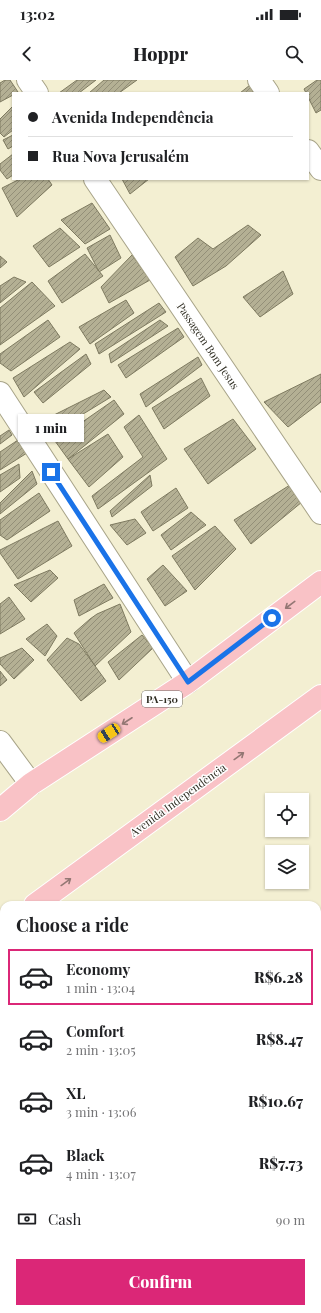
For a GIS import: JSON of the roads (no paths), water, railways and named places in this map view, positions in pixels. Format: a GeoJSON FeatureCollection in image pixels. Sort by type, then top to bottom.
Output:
{"type":"FeatureCollection","features":[{"type":"Feature","properties":{"kind":"main road","name":"PA-150"},"geometry":{"type":"LineString","coordinates":[[0,810],[31,784],[188,682],[321,582]]}},
{"type":"Feature","properties":{"kind":"main road","name":"Avenida Independência"},"geometry":{"type":"LineString","coordinates":[[40,901],[321,696]]}},
{"type":"Feature","properties":{"kind":"street"},"geometry":{"type":"LineString","coordinates":[[28,80],[36,92]]}},
{"type":"Feature","properties":{"kind":"street"},"geometry":{"type":"LineString","coordinates":[[259,80],[267,92]]}},
{"type":"Feature","properties":{"kind":"street"},"geometry":{"type":"LineString","coordinates":[[309,152],[321,169]]}},
{"type":"Feature","properties":{"kind":"street","name":"Passagem Bom Jesus"},"geometry":{"type":"LineString","coordinates":[[96,180],[321,514]]}},
{"type":"Feature","properties":{"kind":"street"},"geometry":{"type":"LineString","coordinates":[[0,393],[188,682]]}},
{"type":"Feature","properties":{"kind":"street"},"geometry":{"type":"LineString","coordinates":[[0,742],[31,784]]}}]}
